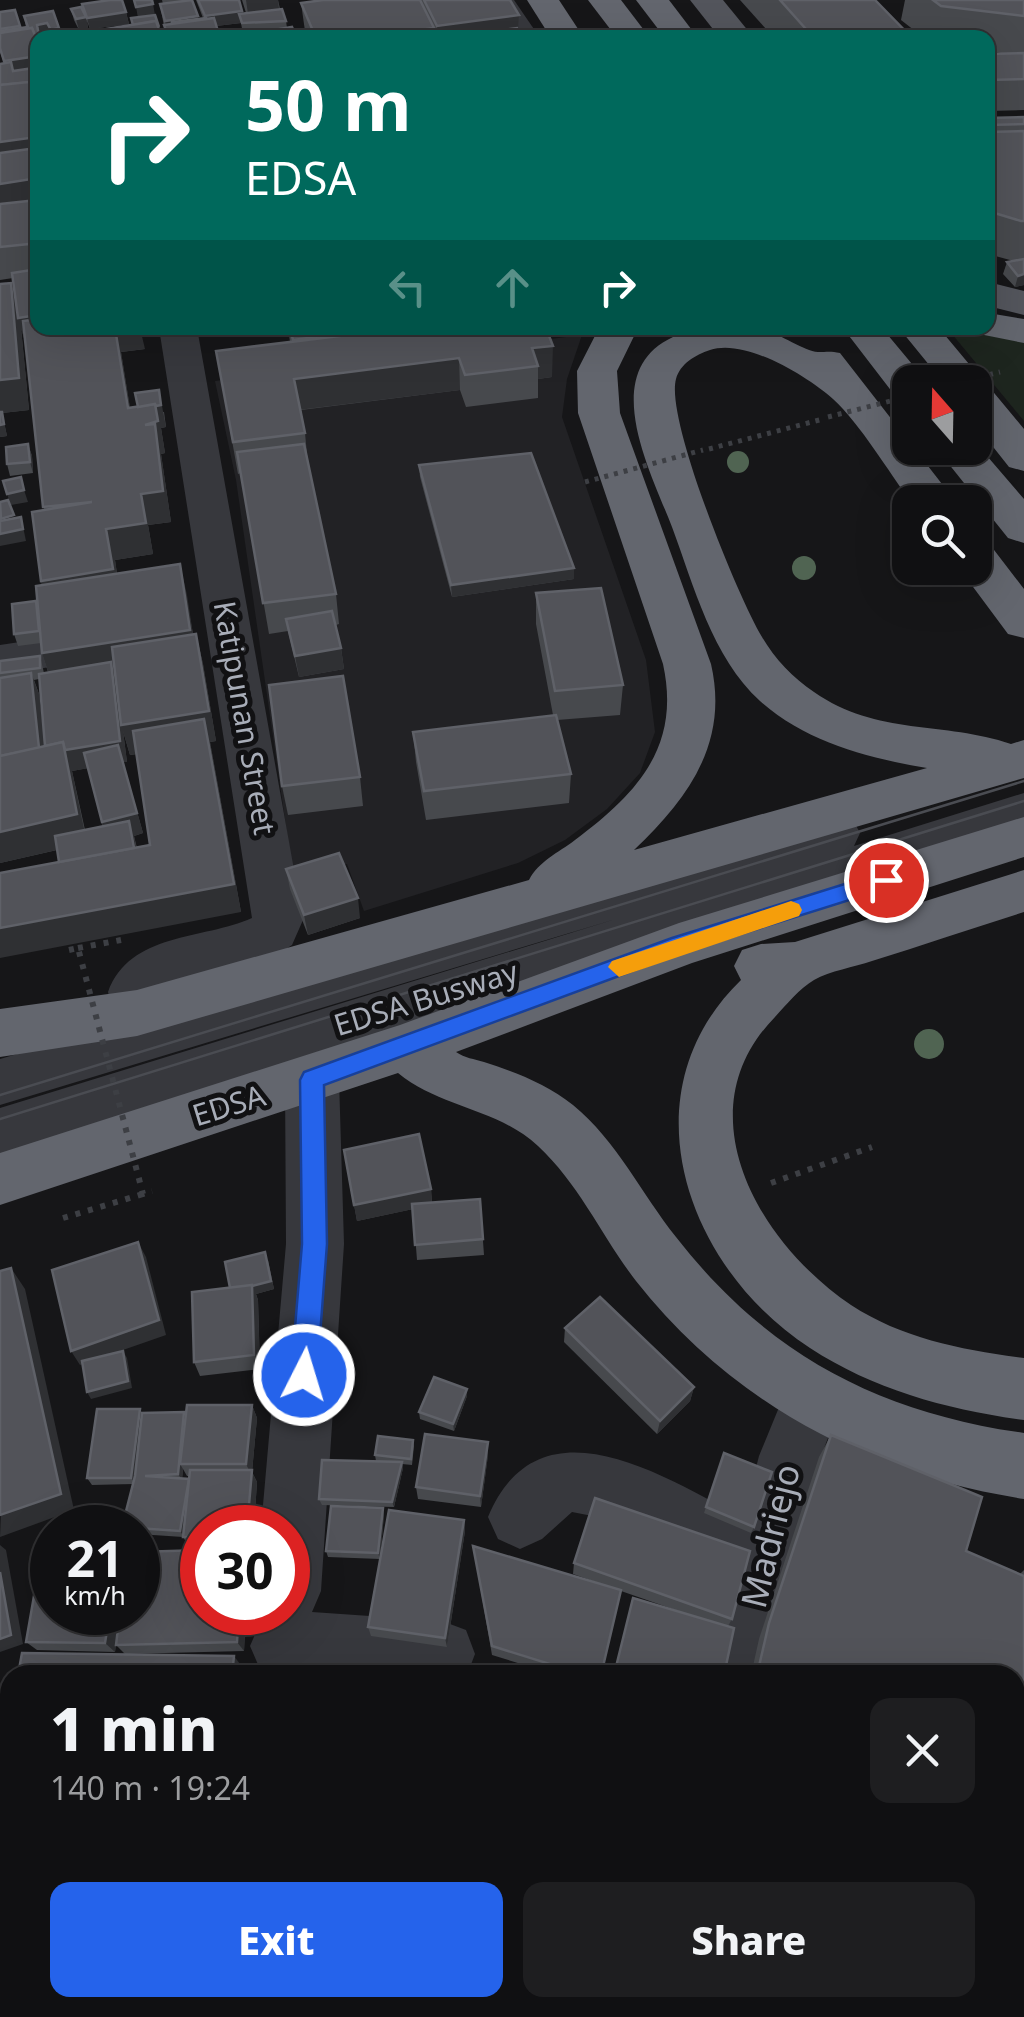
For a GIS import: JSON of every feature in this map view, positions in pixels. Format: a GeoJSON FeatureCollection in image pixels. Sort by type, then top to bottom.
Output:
{"type":"FeatureCollection","features":[{"type":"Feature","properties":{"kind":"highway"},"geometry":{"type":"LineString","coordinates":[[543,0],[563,30]]}},
{"type":"Feature","properties":{"kind":"highway"},"geometry":{"type":"LineString","coordinates":[[571,0],[592,30]]}},
{"type":"Feature","properties":{"kind":"highway"},"geometry":{"type":"LineString","coordinates":[[604,0],[628,30]]}},
{"type":"Feature","properties":{"kind":"highway"},"geometry":{"type":"LineString","coordinates":[[619,0],[642,30]]}},
{"type":"Feature","properties":{"kind":"highway"},"geometry":{"type":"LineString","coordinates":[[652,0],[676,30]]}},
{"type":"Feature","properties":{"kind":"highway"},"geometry":{"type":"LineString","coordinates":[[995,326],[1024,331]]}},
{"type":"Feature","properties":{"kind":"highway"},"geometry":{"type":"LineString","coordinates":[[508,906],[593,856],[632,821],[676,766],[693,720],[694,700],[687,664],[599,413],[597,371],[615,335]]}},
{"type":"Feature","properties":{"kind":"highway"},"geometry":{"type":"LineString","coordinates":[[850,392],[776,344],[743,335],[692,342],[674,352],[657,374],[654,400],[678,484],[738,631],[753,660],[774,686],[795,702],[858,735],[908,748],[1023,765]]}},
{"type":"Feature","properties":{"kind":"highway"},"geometry":{"type":"LineString","coordinates":[[803,335],[921,485]]}},
{"type":"Feature","properties":{"kind":"highway"},"geometry":{"type":"LineString","coordinates":[[822,335],[939,485]]}},
{"type":"Feature","properties":{"kind":"highway"},"geometry":{"type":"LineString","coordinates":[[868,335],[892,366]]}},
{"type":"Feature","properties":{"kind":"highway"},"geometry":{"type":"LineString","coordinates":[[882,335],[906,365]]}},
{"type":"Feature","properties":{"kind":"highway"},"geometry":{"type":"LineString","coordinates":[[925,335],[956,365]]}},
{"type":"Feature","properties":{"kind":"highway"},"geometry":{"type":"LineString","coordinates":[[992,409],[1024,458]]}},
{"type":"Feature","properties":{"kind":"highway"},"geometry":{"type":"LineString","coordinates":[[969,465],[1007,520]]}},
{"type":"Feature","properties":{"kind":"highway"},"geometry":{"type":"LineString","coordinates":[[980,465],[1007,520],[1024,596]]}},
{"type":"Feature","properties":{"kind":"highway"},"geometry":{"type":"LineString","coordinates":[[992,580],[1024,622]]}},
{"type":"Feature","properties":{"kind":"highway"},"geometry":{"type":"LineString","coordinates":[[0,1033],[137,1013],[508,906],[1023,765]]}},
{"type":"Feature","properties":{"kind":"highway"},"geometry":{"type":"LineString","coordinates":[[604,973],[680,945],[1024,837]]}},
{"type":"Feature","properties":{"kind":"highway"},"geometry":{"type":"LineString","coordinates":[[604,973],[795,964],[1024,890]]}},
{"type":"Feature","properties":{"kind":"highway"},"geometry":{"type":"LineString","coordinates":[[795,964],[726,1036],[709,1080],[705,1130],[709,1158],[738,1233],[778,1285],[809,1314],[840,1334],[905,1366],[951,1380],[1024,1389]]}},
{"type":"Feature","properties":{"kind":"highway","name":"EDSA"},"geometry":{"type":"LineString","coordinates":[[0,1178],[312,1080],[604,973]]}},
{"type":"Feature","properties":{"kind":"highway"},"geometry":{"type":"LineString","coordinates":[[406,1047],[451,1078],[505,1094],[554,1124],[595,1167],[657,1260],[702,1312],[764,1367],[813,1399],[926,1445],[1024,1466]]}},
{"type":"Feature","properties":{"kind":"main road"},"geometry":{"type":"LineString","coordinates":[[706,0],[731,30]]}},
{"type":"Feature","properties":{"kind":"main road"},"geometry":{"type":"LineString","coordinates":[[995,296],[1024,302]]}},
{"type":"Feature","properties":{"kind":"street"},"geometry":{"type":"LineString","coordinates":[[500,0],[520,30]]}},
{"type":"Feature","properties":{"kind":"street","name":"Katipunan Street"},"geometry":{"type":"LineString","coordinates":[[137,1013],[134,989],[143,975],[161,966],[262,938],[274,930],[278,920],[179,335]]}},
{"type":"Feature","properties":{"kind":"street","name":"EDSA Busway"},"geometry":{"type":"LineString","coordinates":[[0,1082],[1023,765]]}},
{"type":"Feature","properties":{"kind":"street","name":"EDSA Busway"},"geometry":{"type":"LineString","coordinates":[[0,1132],[1024,812]]}},
{"type":"Feature","properties":{"kind":"street"},"geometry":{"type":"LineString","coordinates":[[294,1505],[315,1244],[312,1080]]}},
{"type":"Feature","properties":{"kind":"street","name":"Madriejo"},"geometry":{"type":"LineString","coordinates":[[739,1665],[790,1456],[813,1399]]}},
{"type":"Feature","properties":{"kind":"street"},"geometry":{"type":"LineString","coordinates":[[520,1517],[544,1494],[566,1482],[605,1484],[764,1560]]}},
{"type":"Feature","properties":{"kind":"street"},"geometry":{"type":"LineString","coordinates":[[297,1635],[330,1645],[442,1654]]}},
{"type":"Feature","properties":{"kind":"path"},"geometry":{"type":"LineString","coordinates":[[585,482],[892,401]]}},
{"type":"Feature","properties":{"kind":"path"},"geometry":{"type":"LineString","coordinates":[[69,950],[78,948],[142,1194]]}},
{"type":"Feature","properties":{"kind":"path"},"geometry":{"type":"LineString","coordinates":[[762,1186],[872,1147]]}},
{"type":"Feature","properties":{"kind":"path"},"geometry":{"type":"LineString","coordinates":[[63,1218],[152,1191]]}},
{"type":"Feature","properties":{"kind":"shaded area"},"geometry":{"type":"Polygon","coordinates":[[[582,335],[567,379],[562,417],[646,660],[655,732],[640,773],[607,809],[565,840],[518,863],[364,911],[347,864],[293,875],[236,480],[215,381],[582,335]]]}},
{"type":"Feature","properties":{"kind":"shaded area"},"geometry":{"type":"Polygon","coordinates":[[[953,335],[986,335],[1024,342],[1024,421],[992,382],[992,365],[978,365],[953,335]]]}},
{"type":"Feature","properties":{"kind":"building"},"geometry":{"type":"Polygon","coordinates":[[[122,0],[126,12],[87,18],[82,4],[122,0]]]}},
{"type":"Feature","properties":{"kind":"building"},"geometry":{"type":"Polygon","coordinates":[[[134,0],[152,0],[153,4],[136,7],[134,0]]]}},
{"type":"Feature","properties":{"kind":"building"},"geometry":{"type":"Polygon","coordinates":[[[192,0],[198,16],[165,21],[160,4],[192,0]]]}},
{"type":"Feature","properties":{"kind":"building"},"geometry":{"type":"Polygon","coordinates":[[[198,0],[239,0],[242,11],[205,16],[198,0]]]}},
{"type":"Feature","properties":{"kind":"building"},"geometry":{"type":"Polygon","coordinates":[[[420,0],[434,28],[313,30],[301,3],[420,0]]]}},
{"type":"Feature","properties":{"kind":"building"},"geometry":{"type":"Polygon","coordinates":[[[424,0],[510,0],[519,15],[437,26],[424,0]]]}},
{"type":"Feature","properties":{"kind":"building"},"geometry":{"type":"Polygon","coordinates":[[[780,0],[875,0],[904,30],[807,30],[780,0]]]}},
{"type":"Feature","properties":{"kind":"building"},"geometry":{"type":"Polygon","coordinates":[[[933,0],[1024,0],[1024,16],[941,6],[933,0]]]}},
{"type":"Feature","properties":{"kind":"building"},"geometry":{"type":"Polygon","coordinates":[[[81,7],[86,17],[76,19],[71,9],[81,7]]]}},
{"type":"Feature","properties":{"kind":"building"},"geometry":{"type":"Polygon","coordinates":[[[282,9],[286,21],[242,23],[239,14],[282,9]]]}},
{"type":"Feature","properties":{"kind":"building"},"geometry":{"type":"Polygon","coordinates":[[[15,10],[20,26],[0,29],[0,12],[15,10]]]}},
{"type":"Feature","properties":{"kind":"building"},"geometry":{"type":"Polygon","coordinates":[[[53,11],[59,28],[51,30],[47,23],[37,25],[38,30],[0,33],[28,27],[24,16],[53,11]]]}},
{"type":"Feature","properties":{"kind":"building"},"geometry":{"type":"Polygon","coordinates":[[[155,15],[159,27],[156,21],[133,25],[131,18],[155,15]]]}},
{"type":"Feature","properties":{"kind":"building"},"geometry":{"type":"Polygon","coordinates":[[[214,18],[218,30],[166,30],[164,25],[214,18]]]}},
{"type":"Feature","properties":{"kind":"building"},"geometry":{"type":"Polygon","coordinates":[[[156,21],[159,30],[100,30],[156,21]]]}},
{"type":"Feature","properties":{"kind":"building"},"geometry":{"type":"Polygon","coordinates":[[[32,28],[30,57],[4,61],[0,33],[32,28]]]}},
{"type":"Feature","properties":{"kind":"building"},"geometry":{"type":"Polygon","coordinates":[[[1024,53],[1024,79],[995,80],[995,54],[1024,53]]]}},
{"type":"Feature","properties":{"kind":"building"},"geometry":{"type":"Polygon","coordinates":[[[11,62],[13,71],[30,69],[30,85],[0,85],[0,64],[11,62]]]}},
{"type":"Feature","properties":{"kind":"building"},"geometry":{"type":"Polygon","coordinates":[[[29,82],[30,138],[0,142],[0,85],[29,82]]]}},
{"type":"Feature","properties":{"kind":"building"},"geometry":{"type":"Polygon","coordinates":[[[1024,117],[1024,124],[995,125],[995,118],[1024,117]]]}},
{"type":"Feature","properties":{"kind":"building"},"geometry":{"type":"Polygon","coordinates":[[[1024,131],[1024,221],[995,213],[995,132],[1024,131]]]}},
{"type":"Feature","properties":{"kind":"building"},"geometry":{"type":"Polygon","coordinates":[[[30,149],[30,179],[0,184],[0,153],[30,149]]]}},
{"type":"Feature","properties":{"kind":"building"},"geometry":{"type":"Polygon","coordinates":[[[30,201],[30,244],[0,247],[0,204],[30,201]]]}},
{"type":"Feature","properties":{"kind":"building"},"geometry":{"type":"Polygon","coordinates":[[[1024,259],[1024,274],[1018,276],[1007,262],[1024,259]]]}},
{"type":"Feature","properties":{"kind":"building"},"geometry":{"type":"Polygon","coordinates":[[[30,270],[30,316],[18,318],[12,273],[30,270]]]}},
{"type":"Feature","properties":{"kind":"building"},"geometry":{"type":"Polygon","coordinates":[[[11,283],[19,378],[0,380],[0,284],[11,283]]]}},
{"type":"Feature","properties":{"kind":"building"},"geometry":{"type":"Polygon","coordinates":[[[30,320],[30,335],[116,335],[128,408],[155,404],[158,421],[145,425],[155,424],[163,491],[141,494],[146,523],[106,529],[113,569],[41,581],[32,512],[92,502],[43,507],[23,321],[30,320]]]}},
{"type":"Feature","properties":{"kind":"building"},"geometry":{"type":"Polygon","coordinates":[[[292,335],[330,335],[293,340],[292,335]]]}},
{"type":"Feature","properties":{"kind":"building"},"geometry":{"type":"Polygon","coordinates":[[[347,335],[549,335],[553,346],[532,348],[538,366],[465,375],[459,358],[294,379],[305,433],[233,442],[216,351],[347,335]]]}},
{"type":"Feature","properties":{"kind":"building"},"geometry":{"type":"Polygon","coordinates":[[[159,390],[161,405],[138,407],[135,393],[159,390]]]}},
{"type":"Feature","properties":{"kind":"building"},"geometry":{"type":"Polygon","coordinates":[[[28,444],[30,462],[7,464],[6,447],[28,444]]]}},
{"type":"Feature","properties":{"kind":"building"},"geometry":{"type":"Polygon","coordinates":[[[304,444],[336,594],[263,603],[237,452],[304,444]]]}},
{"type":"Feature","properties":{"kind":"building"},"geometry":{"type":"Polygon","coordinates":[[[531,453],[574,568],[451,585],[419,465],[531,453]]]}},
{"type":"Feature","properties":{"kind":"building"},"geometry":{"type":"Polygon","coordinates":[[[21,477],[24,490],[7,494],[3,481],[21,477]]]}},
{"type":"Feature","properties":{"kind":"building"},"geometry":{"type":"Polygon","coordinates":[[[8,500],[14,515],[1,519],[0,502],[8,500]]]}},
{"type":"Feature","properties":{"kind":"building"},"geometry":{"type":"Polygon","coordinates":[[[21,517],[23,529],[0,534],[0,521],[21,517]]]}},
{"type":"Feature","properties":{"kind":"building"},"geometry":{"type":"Polygon","coordinates":[[[180,564],[190,630],[42,653],[36,586],[180,564]]]}},
{"type":"Feature","properties":{"kind":"building"},"geometry":{"type":"Polygon","coordinates":[[[601,588],[623,685],[555,691],[536,593],[601,588]]]}},
{"type":"Feature","properties":{"kind":"building"},"geometry":{"type":"Polygon","coordinates":[[[36,601],[39,631],[14,634],[12,604],[36,601]]]}},
{"type":"Feature","properties":{"kind":"building"},"geometry":{"type":"Polygon","coordinates":[[[332,611],[341,648],[295,656],[286,619],[332,611]]]}},
{"type":"Feature","properties":{"kind":"building"},"geometry":{"type":"Polygon","coordinates":[[[196,634],[209,711],[121,725],[112,647],[196,634]]]}},
{"type":"Feature","properties":{"kind":"building"},"geometry":{"type":"Polygon","coordinates":[[[40,656],[40,668],[0,673],[0,661],[40,656]]]}},
{"type":"Feature","properties":{"kind":"building"},"geometry":{"type":"Polygon","coordinates":[[[111,662],[120,741],[65,750],[63,742],[45,746],[39,674],[111,662]]]}},
{"type":"Feature","properties":{"kind":"building"},"geometry":{"type":"Polygon","coordinates":[[[31,673],[39,748],[0,756],[0,678],[31,673]]]}},
{"type":"Feature","properties":{"kind":"building"},"geometry":{"type":"Polygon","coordinates":[[[343,676],[360,777],[282,786],[269,685],[343,676]]]}},
{"type":"Feature","properties":{"kind":"building"},"geometry":{"type":"Polygon","coordinates":[[[556,715],[571,774],[424,791],[413,732],[556,715]]]}},
{"type":"Feature","properties":{"kind":"building"},"geometry":{"type":"Polygon","coordinates":[[[204,719],[234,884],[0,928],[0,873],[150,845],[133,731],[204,719]]]}},
{"type":"Feature","properties":{"kind":"building"},"geometry":{"type":"Polygon","coordinates":[[[63,742],[77,814],[0,832],[0,756],[63,742]]]}},
{"type":"Feature","properties":{"kind":"building"},"geometry":{"type":"Polygon","coordinates":[[[118,745],[137,813],[102,822],[84,753],[118,745]]]}},
{"type":"Feature","properties":{"kind":"building"},"geometry":{"type":"Polygon","coordinates":[[[129,821],[134,848],[59,862],[55,836],[129,821]]]}},
{"type":"Feature","properties":{"kind":"building"},"geometry":{"type":"Polygon","coordinates":[[[339,853],[358,898],[304,915],[286,869],[339,853]]]}},
{"type":"Feature","properties":{"kind":"building"},"geometry":{"type":"Polygon","coordinates":[[[419,1134],[431,1189],[354,1205],[344,1150],[419,1134]]]}},
{"type":"Feature","properties":{"kind":"building"},"geometry":{"type":"Polygon","coordinates":[[[480,1199],[483,1239],[415,1245],[412,1204],[480,1199]]]}},
{"type":"Feature","properties":{"kind":"building"},"geometry":{"type":"Polygon","coordinates":[[[138,1242],[159,1320],[71,1351],[52,1270],[138,1242]]]}},
{"type":"Feature","properties":{"kind":"building"},"geometry":{"type":"Polygon","coordinates":[[[265,1252],[271,1281],[230,1288],[225,1262],[265,1252]]]}},
{"type":"Feature","properties":{"kind":"building"},"geometry":{"type":"Polygon","coordinates":[[[11,1268],[61,1494],[0,1515],[0,1271],[11,1268]]]}},
{"type":"Feature","properties":{"kind":"building"},"geometry":{"type":"Polygon","coordinates":[[[252,1285],[254,1355],[194,1362],[192,1292],[252,1285]]]}},
{"type":"Feature","properties":{"kind":"building"},"geometry":{"type":"Polygon","coordinates":[[[600,1297],[694,1387],[660,1421],[565,1328],[600,1297]]]}},
{"type":"Feature","properties":{"kind":"building"},"geometry":{"type":"Polygon","coordinates":[[[123,1351],[128,1381],[87,1392],[82,1361],[123,1351]]]}},
{"type":"Feature","properties":{"kind":"building"},"geometry":{"type":"Polygon","coordinates":[[[434,1377],[467,1389],[453,1424],[419,1412],[434,1377]]]}},
{"type":"Feature","properties":{"kind":"building"},"geometry":{"type":"Polygon","coordinates":[[[187,1405],[252,1405],[246,1464],[180,1464],[187,1405]]]}},
{"type":"Feature","properties":{"kind":"building"},"geometry":{"type":"Polygon","coordinates":[[[97,1409],[140,1409],[131,1478],[87,1478],[97,1409]]]}},
{"type":"Feature","properties":{"kind":"building"},"geometry":{"type":"Polygon","coordinates":[[[184,1412],[178,1474],[145,1476],[189,1479],[184,1505],[180,1505],[180,1531],[160,1530],[160,1505],[128,1505],[142,1413],[184,1412]]]}},
{"type":"Feature","properties":{"kind":"building"},"geometry":{"type":"Polygon","coordinates":[[[425,1434],[488,1442],[480,1496],[416,1487],[425,1434]]]}},
{"type":"Feature","properties":{"kind":"building"},"geometry":{"type":"Polygon","coordinates":[[[831,1435],[982,1497],[966,1551],[1024,1576],[1024,1665],[759,1665],[769,1623],[831,1435]]]}},
{"type":"Feature","properties":{"kind":"building"},"geometry":{"type":"Polygon","coordinates":[[[378,1436],[413,1440],[411,1459],[375,1455],[378,1436]]]}},
{"type":"Feature","properties":{"kind":"building"},"geometry":{"type":"Polygon","coordinates":[[[724,1453],[772,1472],[754,1527],[706,1507],[724,1453]]]}},
{"type":"Feature","properties":{"kind":"building"},"geometry":{"type":"Polygon","coordinates":[[[322,1460],[402,1462],[392,1502],[319,1499],[322,1460]]]}},
{"type":"Feature","properties":{"kind":"building"},"geometry":{"type":"Polygon","coordinates":[[[190,1470],[252,1470],[249,1505],[186,1505],[190,1470]]]}},
{"type":"Feature","properties":{"kind":"building"},"geometry":{"type":"Polygon","coordinates":[[[595,1498],[750,1551],[732,1619],[574,1563],[595,1498]]]}},
{"type":"Feature","properties":{"kind":"building"},"geometry":{"type":"Polygon","coordinates":[[[331,1506],[383,1508],[378,1553],[326,1551],[331,1506]]]}},
{"type":"Feature","properties":{"kind":"building"},"geometry":{"type":"Polygon","coordinates":[[[389,1510],[464,1520],[445,1638],[368,1627],[389,1510]]]}},
{"type":"Feature","properties":{"kind":"building"},"geometry":{"type":"Polygon","coordinates":[[[473,1546],[621,1590],[603,1665],[553,1665],[492,1646],[473,1546]]]}},
{"type":"Feature","properties":{"kind":"building"},"geometry":{"type":"Polygon","coordinates":[[[160,1551],[180,1551],[180,1635],[237,1635],[237,1642],[116,1645],[117,1635],[160,1635],[160,1551]]]}},
{"type":"Feature","properties":{"kind":"building"},"geometry":{"type":"Polygon","coordinates":[[[0,1572],[11,1635],[0,1639],[0,1572]]]}},
{"type":"Feature","properties":{"kind":"building"},"geometry":{"type":"Polygon","coordinates":[[[633,1598],[734,1628],[726,1665],[616,1665],[633,1598]]]}},
{"type":"Feature","properties":{"kind":"building"},"geometry":{"type":"Polygon","coordinates":[[[30,1619],[30,1635],[106,1635],[105,1643],[26,1642],[30,1619]]]}},
{"type":"Feature","properties":{"kind":"building"},"geometry":{"type":"Polygon","coordinates":[[[22,1653],[234,1656],[233,1665],[20,1665],[22,1653]]]}},
{"type":"Feature","properties":{"kind":"tram line"},"geometry":{"type":"LineString","coordinates":[[0,1095],[1024,781]]}},
{"type":"Feature","properties":{"kind":"tram line"},"geometry":{"type":"LineString","coordinates":[[0,1119],[1024,801]]}},
{"type":"Feature","properties":{"kind":"slow traffic"},"geometry":{"type":"LineString","coordinates":[[619,967],[791,910]]}},
{"type":"Feature","properties":{"kind":"route"},"geometry":{"type":"LineString","coordinates":[[304,1375],[315,1244],[312,1080],[680,945],[886,880]]}}]}
